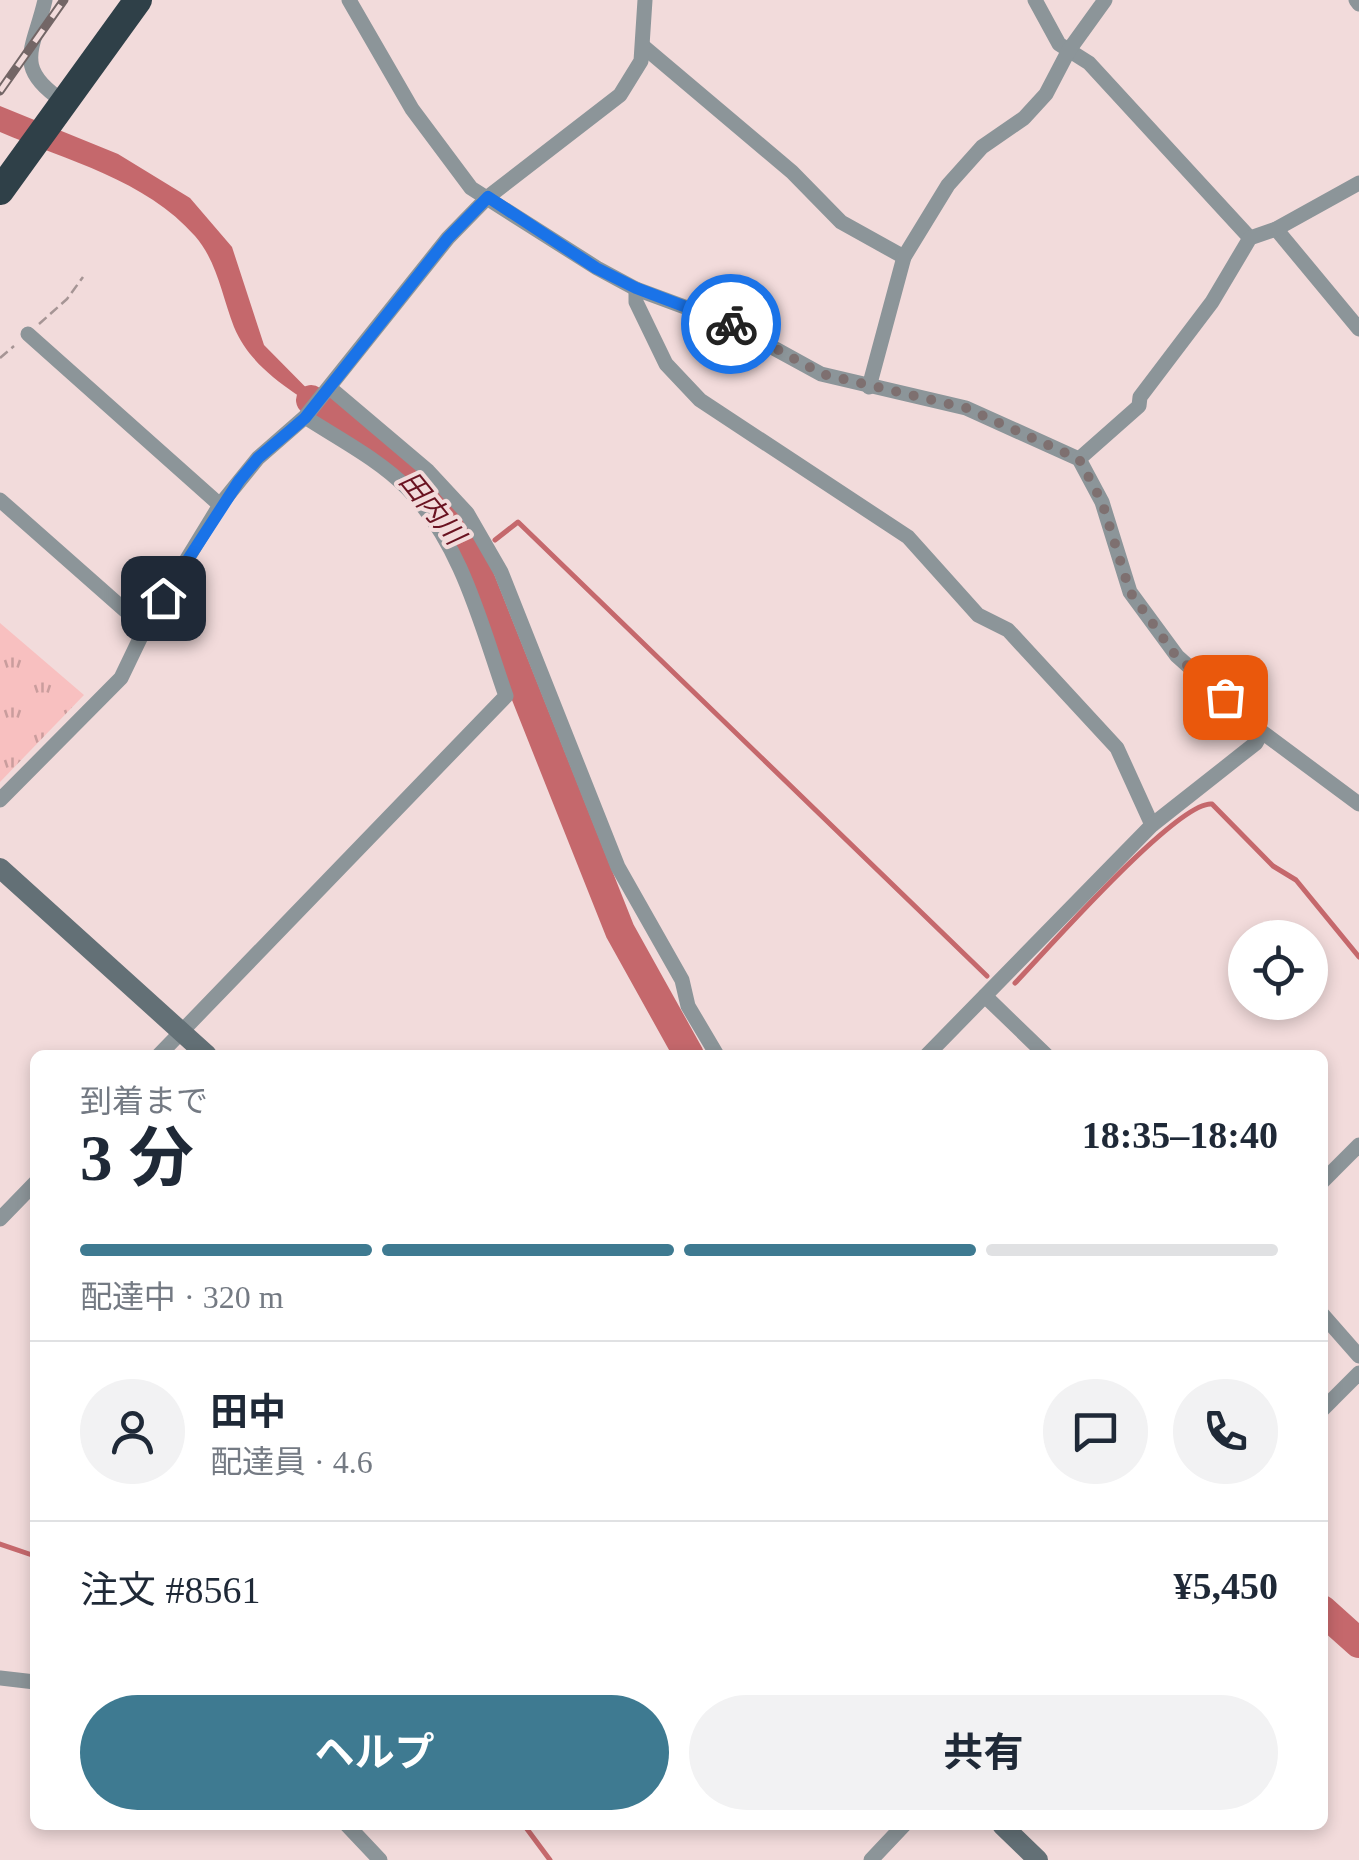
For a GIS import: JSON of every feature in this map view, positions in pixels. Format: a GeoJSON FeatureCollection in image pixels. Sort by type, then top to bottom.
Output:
{"type":"FeatureCollection","features":[{"type":"Feature","properties":{"kind":"highway"},"geometry":{"type":"LineString","coordinates":[[0,191],[138,0]]}},
{"type":"Feature","properties":{"kind":"street"},"geometry":{"type":"LineString","coordinates":[[46,0],[31,41],[32,70],[38,85],[62,103]]}},
{"type":"Feature","properties":{"kind":"street"},"geometry":{"type":"LineString","coordinates":[[349,0],[412,109],[471,188],[636,288],[728,323],[822,374],[966,408],[1079,459],[1102,502],[1130,592],[1176,656],[1262,732],[1359,804]]}},
{"type":"Feature","properties":{"kind":"street"},"geometry":{"type":"LineString","coordinates":[[0,800],[121,678],[144,628],[220,505],[258,458],[307,415],[448,238],[488,197],[620,95],[634,76],[644,47],[645,0]]}},
{"type":"Feature","properties":{"kind":"street"},"geometry":{"type":"LineString","coordinates":[[1036,0],[1059,44],[1089,63],[1250,238]]}},
{"type":"Feature","properties":{"kind":"street"},"geometry":{"type":"LineString","coordinates":[[869,387],[904,257],[948,185],[982,147],[1024,118],[1046,94],[1069,50],[1105,0]]}},
{"type":"Feature","properties":{"kind":"street"},"geometry":{"type":"LineString","coordinates":[[644,47],[792,172],[841,222],[904,257]]}},
{"type":"Feature","properties":{"kind":"street"},"geometry":{"type":"LineString","coordinates":[[1079,459],[1138,406],[1140,397],[1212,302],[1250,238],[1276,229],[1359,182]]}},
{"type":"Feature","properties":{"kind":"street"},"geometry":{"type":"LineString","coordinates":[[1276,229],[1359,328]]}},
{"type":"Feature","properties":{"kind":"street"},"geometry":{"type":"LineString","coordinates":[[636,288],[636,302],[666,364],[700,400],[908,537],[978,614],[1008,630],[1118,748],[1152,826]]}},
{"type":"Feature","properties":{"kind":"street"},"geometry":{"type":"LineString","coordinates":[[28,334],[220,505]]}},
{"type":"Feature","properties":{"kind":"street"},"geometry":{"type":"LineString","coordinates":[[327,391],[428,471],[467,513],[501,572],[618,867],[682,980],[688,1006],[714,1050]]}},
{"type":"Feature","properties":{"kind":"street"},"geometry":{"type":"LineString","coordinates":[[164,1050],[506,696],[457,558],[435,525],[407,488],[307,415]]}},
{"type":"Feature","properties":{"kind":"street"},"geometry":{"type":"LineString","coordinates":[[0,500],[144,628]]}},
{"type":"Feature","properties":{"kind":"street"},"geometry":{"type":"LineString","coordinates":[[932,1050],[1152,826],[1256,743],[1262,732]]}},
{"type":"Feature","properties":{"kind":"street"},"geometry":{"type":"LineString","coordinates":[[0,868],[202,1050]]}},
{"type":"Feature","properties":{"kind":"street"},"geometry":{"type":"LineString","coordinates":[[984,996],[1041,1050]]}},
{"type":"Feature","properties":{"kind":"street"},"geometry":{"type":"LineString","coordinates":[[1328,1176],[1359,1145]]}},
{"type":"Feature","properties":{"kind":"street"},"geometry":{"type":"LineString","coordinates":[[0,1219],[30,1188]]}},
{"type":"Feature","properties":{"kind":"street"},"geometry":{"type":"LineString","coordinates":[[1328,1321],[1359,1356]]}},
{"type":"Feature","properties":{"kind":"street"},"geometry":{"type":"LineString","coordinates":[[1328,1404],[1359,1373]]}},
{"type":"Feature","properties":{"kind":"street"},"geometry":{"type":"LineString","coordinates":[[0,1678],[30,1681]]}},
{"type":"Feature","properties":{"kind":"street"},"geometry":{"type":"LineString","coordinates":[[352,1830],[380,1860]]}},
{"type":"Feature","properties":{"kind":"street"},"geometry":{"type":"LineString","coordinates":[[871,1860],[899,1830]]}},
{"type":"Feature","properties":{"kind":"street"},"geometry":{"type":"LineString","coordinates":[[1007,1830],[1038,1860]]}},
{"type":"Feature","properties":{"kind":"path"},"geometry":{"type":"LineString","coordinates":[[0,358],[67,299],[83,277]]}},
{"type":"Feature","properties":{"kind":"green space"},"geometry":{"type":"Polygon","coordinates":[[[0,623],[84,695],[0,782],[0,623]]]}},
{"type":"Feature","properties":{"kind":"shaded area"},"geometry":{"type":"Polygon","coordinates":[[[0,106],[118,154],[190,198],[232,247],[264,345],[341,423],[280,382],[253,358],[234,327],[209,256],[175,217],[104,173],[0,132],[0,106]]]}},
{"type":"Feature","properties":{"kind":"waterway","name":"田内川"},"geometry":{"type":"LineString","coordinates":[[311,400],[415,479],[472,559],[620,931],[686,1050]]}},
{"type":"Feature","properties":{"kind":"waterway"},"geometry":{"type":"LineString","coordinates":[[495,540],[518,522],[987,976]]}},
{"type":"Feature","properties":{"kind":"waterway"},"geometry":{"type":"LineString","coordinates":[[472,559],[481,552]]}},
{"type":"Feature","properties":{"kind":"waterway"},"geometry":{"type":"LineString","coordinates":[[1015,983],[1143,851],[1195,809],[1212,804],[1273,866],[1296,880],[1359,957]]}},
{"type":"Feature","properties":{"kind":"waterway"},"geometry":{"type":"LineString","coordinates":[[0,1544],[30,1554]]}},
{"type":"Feature","properties":{"kind":"waterway","name":"田内川"},"geometry":{"type":"LineString","coordinates":[[1328,1615],[1359,1643]]}},
{"type":"Feature","properties":{"kind":"waterway"},"geometry":{"type":"LineString","coordinates":[[528,1830],[550,1860]]}},
{"type":"Feature","properties":{"kind":"railway"},"geometry":{"type":"LineString","coordinates":[[0,91],[64,0]]}},
{"type":"Feature","properties":{"kind":"way so far"},"geometry":{"type":"LineString","coordinates":[[731,324],[822,374],[966,408],[1079,459],[1102,502],[1130,592],[1176,656],[1225,697]]}},
{"type":"Feature","properties":{"kind":"route"},"geometry":{"type":"LineString","coordinates":[[163,598],[239,481],[258,458],[305,418],[448,238],[488,197],[596,268],[636,288],[731,324]]}}]}
